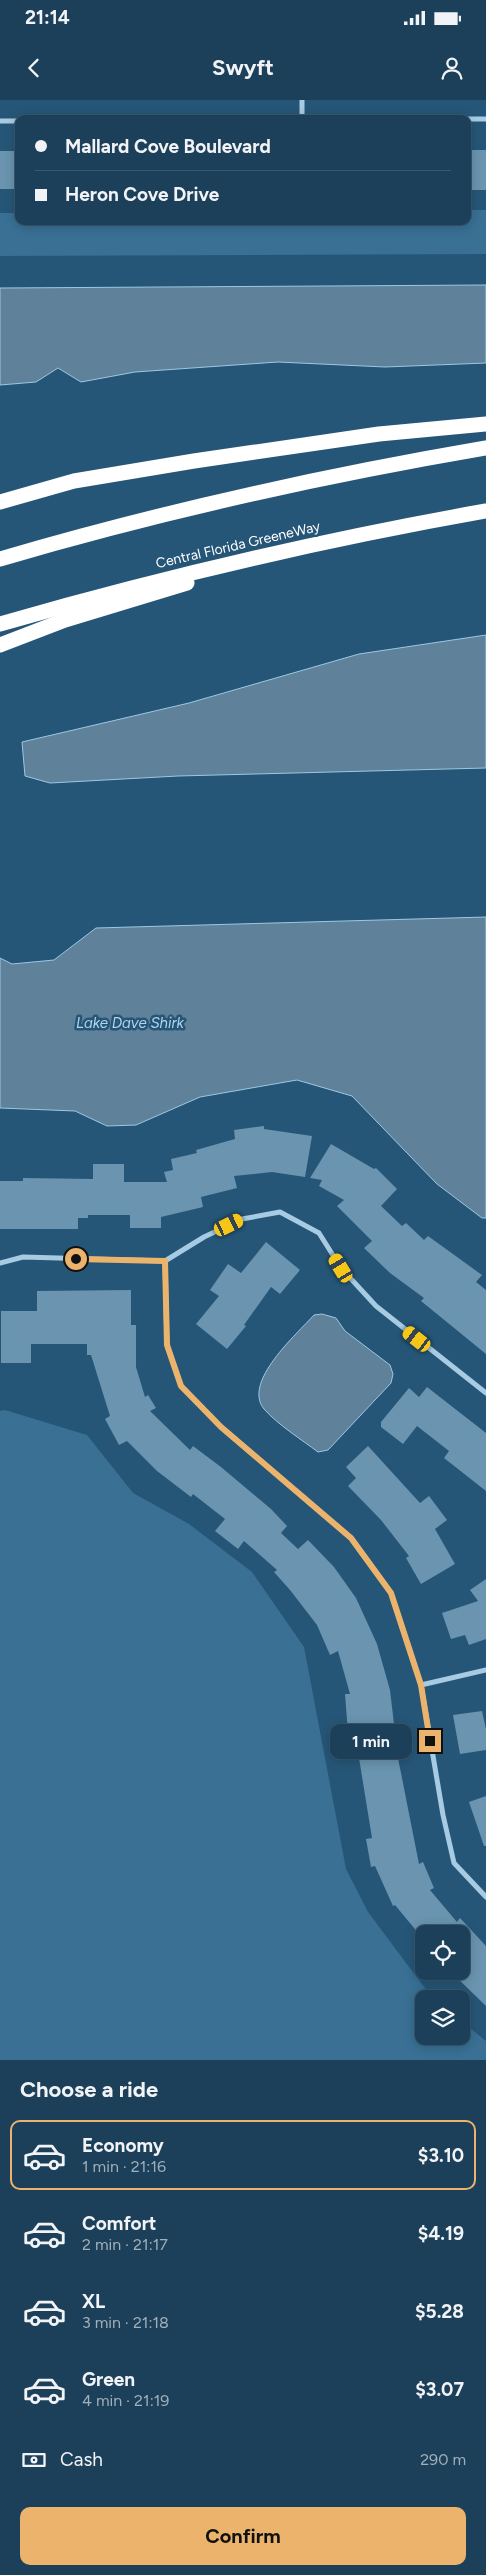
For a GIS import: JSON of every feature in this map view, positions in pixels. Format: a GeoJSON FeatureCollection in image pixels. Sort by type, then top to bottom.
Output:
{"type":"FeatureCollection","features":[{"type":"Feature","properties":{"kind":"highway"},"geometry":{"type":"LineString","coordinates":[[0,502],[74,481],[157,467],[379,434],[486,424]]}},
{"type":"Feature","properties":{"kind":"highway"},"geometry":{"type":"LineString","coordinates":[[0,559],[127,524],[291,484],[486,448]]}},
{"type":"Feature","properties":{"kind":"highway","name":"Central Florida GreeneWay"},"geometry":{"type":"LineString","coordinates":[[0,624],[215,566],[386,529],[486,511]]}},
{"type":"Feature","properties":{"kind":"highway"},"geometry":{"type":"LineString","coordinates":[[0,644],[65,620],[213,575],[386,529]]}},
{"type":"Feature","properties":{"kind":"street"},"geometry":{"type":"LineString","coordinates":[[302,100],[302,115]]}},
{"type":"Feature","properties":{"kind":"street"},"geometry":{"type":"LineString","coordinates":[[471,119],[486,119]]}},
{"type":"Feature","properties":{"kind":"street"},"geometry":{"type":"LineString","coordinates":[[0,121],[15,121]]}},
{"type":"Feature","properties":{"kind":"street"},"geometry":{"type":"LineString","coordinates":[[0,1263],[23,1257],[165,1261],[204,1237],[242,1218],[280,1212],[319,1233],[341,1268],[376,1306],[486,1393]]}},
{"type":"Feature","properties":{"kind":"street"},"geometry":{"type":"LineString","coordinates":[[165,1261],[167,1345],[181,1386],[221,1427],[351,1538],[391,1593],[421,1685],[443,1815],[454,1863],[486,1897]]}},
{"type":"Feature","properties":{"kind":"street"},"geometry":{"type":"LineString","coordinates":[[421,1685],[486,1670]]}},
{"type":"Feature","properties":{"kind":"street"},"geometry":{"type":"LineString","coordinates":[[479,1889],[486,1885]]}},
{"type":"Feature","properties":{"kind":"shaded area"},"geometry":{"type":"Polygon","coordinates":[[[471,210],[486,210],[486,254],[0,256],[0,213],[15,213],[15,225],[471,225],[471,210]]]}},
{"type":"Feature","properties":{"kind":"shaded area"},"geometry":{"type":"Polygon","coordinates":[[[5,1410],[87,1435],[133,1493],[189,1524],[252,1572],[304,1647],[346,1869],[368,1912],[415,1975],[415,1980],[419,1980],[426,1990],[415,1990],[415,2045],[470,2045],[470,2028],[486,2041],[486,2060],[0,2060],[0,1411],[5,1410]]]}},
{"type":"Feature","properties":{"kind":"water"},"geometry":{"type":"Polygon","coordinates":[[[486,285],[486,363],[385,367],[278,362],[135,372],[81,382],[58,368],[36,382],[0,385],[0,288],[486,285]]]}},
{"type":"Feature","properties":{"kind":"water"},"geometry":{"type":"Polygon","coordinates":[[[486,635],[486,768],[178,776],[50,783],[25,776],[22,742],[189,703],[359,654],[486,635]]]}},
{"type":"Feature","properties":{"kind":"water","name":"Lake Dave Shirk"},"geometry":{"type":"Polygon","coordinates":[[[486,917],[486,1218],[482,1218],[437,1184],[352,1096],[297,1080],[200,1097],[136,1125],[107,1126],[75,1111],[0,1108],[0,958],[12,964],[54,960],[96,928],[486,917]]]}},
{"type":"Feature","properties":{"kind":"water"},"geometry":{"type":"Polygon","coordinates":[[[322,1314],[336,1318],[345,1331],[390,1365],[393,1374],[391,1383],[328,1450],[318,1452],[269,1415],[259,1398],[260,1386],[274,1359],[314,1315],[322,1314]]]}},
{"type":"Feature","properties":{"kind":"building"},"geometry":{"type":"Polygon","coordinates":[[[471,150],[486,150],[486,190],[471,190],[471,150]]]}},
{"type":"Feature","properties":{"kind":"building"},"geometry":{"type":"Polygon","coordinates":[[[0,151],[15,151],[15,189],[0,189],[0,151]]]}},
{"type":"Feature","properties":{"kind":"building"},"geometry":{"type":"Polygon","coordinates":[[[264,1126],[264,1129],[312,1136],[305,1177],[272,1172],[234,1176],[237,1188],[201,1197],[203,1207],[161,1217],[161,1228],[130,1228],[130,1215],[88,1215],[88,1218],[78,1218],[78,1229],[0,1229],[0,1181],[23,1181],[23,1178],[93,1179],[93,1164],[124,1164],[124,1182],[167,1182],[164,1172],[173,1170],[171,1159],[197,1153],[196,1150],[235,1139],[234,1130],[264,1126]]]}},
{"type":"Feature","properties":{"kind":"building"},"geometry":{"type":"Polygon","coordinates":[[[331,1144],[374,1169],[376,1168],[397,1189],[381,1206],[402,1226],[406,1223],[424,1240],[428,1236],[482,1275],[476,1282],[486,1290],[486,1354],[421,1301],[424,1298],[390,1273],[364,1248],[372,1241],[337,1206],[344,1200],[319,1186],[322,1180],[310,1178],[331,1144]]]}},
{"type":"Feature","properties":{"kind":"building"},"geometry":{"type":"Polygon","coordinates":[[[266,1242],[300,1270],[280,1294],[271,1287],[244,1325],[246,1326],[227,1349],[196,1324],[219,1296],[210,1290],[228,1264],[241,1273],[266,1242]]]}},
{"type":"Feature","properties":{"kind":"building"},"geometry":{"type":"Polygon","coordinates":[[[131,1290],[131,1325],[136,1325],[136,1367],[145,1397],[148,1395],[156,1408],[150,1411],[190,1450],[193,1446],[271,1509],[287,1526],[281,1533],[298,1549],[308,1540],[334,1567],[356,1598],[377,1644],[390,1690],[398,1758],[419,1864],[423,1862],[434,1888],[430,1890],[457,1922],[460,1918],[466,1925],[415,1925],[415,1929],[395,1905],[393,1906],[375,1866],[371,1867],[366,1839],[372,1838],[359,1758],[350,1759],[345,1694],[350,1694],[338,1651],[330,1655],[317,1625],[274,1572],[277,1570],[244,1541],[238,1549],[215,1531],[225,1519],[193,1494],[191,1497],[157,1471],[127,1441],[119,1445],[105,1419],[110,1416],[91,1355],[87,1355],[87,1344],[31,1344],[31,1363],[1,1363],[1,1311],[37,1311],[37,1291],[131,1290]]]}},
{"type":"Feature","properties":{"kind":"building"},"geometry":{"type":"Polygon","coordinates":[[[427,1387],[486,1433],[486,1491],[444,1458],[449,1451],[417,1426],[403,1444],[381,1427],[381,1422],[409,1388],[419,1397],[427,1387]]]}},
{"type":"Feature","properties":{"kind":"building"},"geometry":{"type":"Polygon","coordinates":[[[368,1446],[420,1503],[429,1496],[447,1520],[435,1529],[455,1564],[421,1584],[406,1558],[409,1556],[381,1520],[348,1486],[356,1478],[346,1467],[368,1446]]]}},
{"type":"Feature","properties":{"kind":"building"},"geometry":{"type":"Polygon","coordinates":[[[486,1579],[486,1639],[469,1645],[465,1635],[451,1639],[442,1613],[478,1601],[470,1590],[486,1579]]]}},
{"type":"Feature","properties":{"kind":"building"},"geometry":{"type":"Polygon","coordinates":[[[482,1711],[486,1729],[486,1750],[460,1754],[453,1715],[482,1711]]]}},
{"type":"Feature","properties":{"kind":"building"},"geometry":{"type":"Polygon","coordinates":[[[486,1796],[486,1846],[484,1846],[469,1802],[486,1796]]]}},
{"type":"Feature","properties":{"kind":"building"},"geometry":{"type":"Polygon","coordinates":[[[470,1929],[486,1946],[486,2006],[459,1980],[470,1980],[470,1929]]]}},
{"type":"Feature","properties":{"kind":"route"},"geometry":{"type":"LineString","coordinates":[[76,1259],[165,1261],[167,1345],[181,1386],[221,1427],[351,1538],[391,1593],[421,1685],[430,1741]]}}]}
